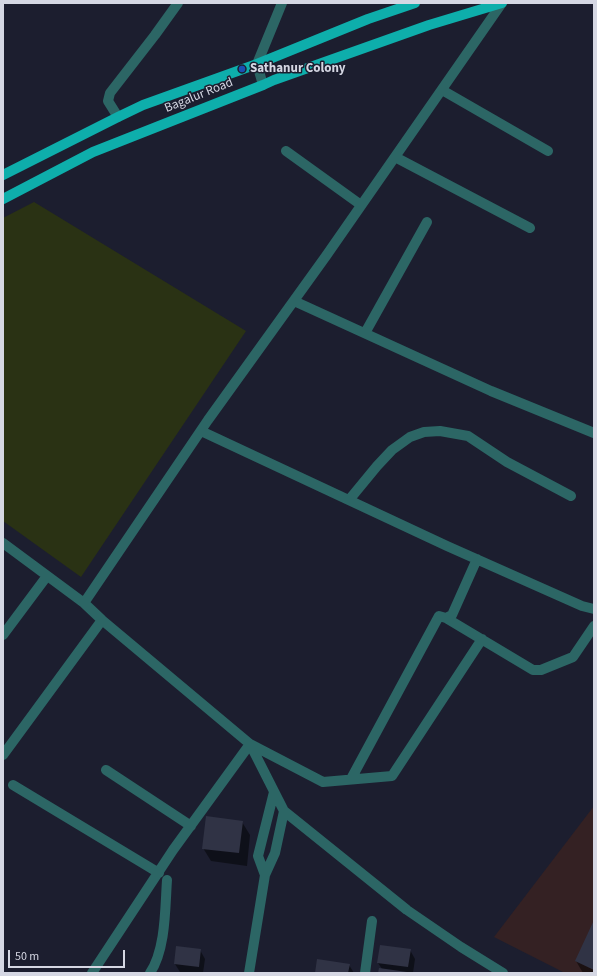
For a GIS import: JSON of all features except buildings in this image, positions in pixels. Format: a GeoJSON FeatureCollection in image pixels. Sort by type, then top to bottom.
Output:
{"type":"FeatureCollection","features":[{"type":"Feature","properties":{"kind":"main road","name":"Bagalur Road"},"geometry":{"type":"LineString","coordinates":[[3,175],[143,105],[257,64],[368,19],[415,3]]}},
{"type":"Feature","properties":{"kind":"main road","name":"Bagalur Road"},"geometry":{"type":"LineString","coordinates":[[3,199],[93,152],[274,80],[429,25],[502,3]]}},
{"type":"Feature","properties":{"kind":"street"},"geometry":{"type":"LineString","coordinates":[[118,117],[108,100],[110,93],[178,3]]}},
{"type":"Feature","properties":{"kind":"street"},"geometry":{"type":"LineString","coordinates":[[263,85],[257,64],[282,3]]}},
{"type":"Feature","properties":{"kind":"street"},"geometry":{"type":"LineString","coordinates":[[84,603],[201,430],[294,301],[502,3]]}},
{"type":"Feature","properties":{"kind":"street"},"geometry":{"type":"LineString","coordinates":[[442,90],[548,150]]}},
{"type":"Feature","properties":{"kind":"street"},"geometry":{"type":"LineString","coordinates":[[286,150],[361,205]]}},
{"type":"Feature","properties":{"kind":"street"},"geometry":{"type":"LineString","coordinates":[[395,157],[530,228]]}},
{"type":"Feature","properties":{"kind":"street"},"geometry":{"type":"LineString","coordinates":[[365,333],[427,222]]}},
{"type":"Feature","properties":{"kind":"street"},"geometry":{"type":"LineString","coordinates":[[294,301],[491,391],[594,433]]}},
{"type":"Feature","properties":{"kind":"street"},"geometry":{"type":"LineString","coordinates":[[201,430],[477,559],[582,606],[594,609]]}},
{"type":"Feature","properties":{"kind":"street"},"geometry":{"type":"LineString","coordinates":[[348,500],[392,450],[410,437],[424,432],[440,431],[468,436],[507,462],[571,496]]}},
{"type":"Feature","properties":{"kind":"street"},"geometry":{"type":"LineString","coordinates":[[3,543],[84,603],[102,620],[250,744],[323,782],[392,776],[482,639]]}},
{"type":"Feature","properties":{"kind":"street"},"geometry":{"type":"LineString","coordinates":[[446,618],[452,615],[477,559]]}},
{"type":"Feature","properties":{"kind":"street"},"geometry":{"type":"LineString","coordinates":[[3,635],[47,576]]}},
{"type":"Feature","properties":{"kind":"street"},"geometry":{"type":"LineString","coordinates":[[351,780],[438,616],[446,618],[533,670],[541,670],[573,657],[594,626]]}},
{"type":"Feature","properties":{"kind":"street"},"geometry":{"type":"LineString","coordinates":[[3,755],[102,620]]}},
{"type":"Feature","properties":{"kind":"street"},"geometry":{"type":"LineString","coordinates":[[250,744],[284,811],[407,910],[461,947],[503,973]]}},
{"type":"Feature","properties":{"kind":"street"},"geometry":{"type":"LineString","coordinates":[[92,973],[158,873],[250,744]]}},
{"type":"Feature","properties":{"kind":"street"},"geometry":{"type":"LineString","coordinates":[[106,770],[191,826]]}},
{"type":"Feature","properties":{"kind":"street"},"geometry":{"type":"LineString","coordinates":[[13,785],[158,873]]}},
{"type":"Feature","properties":{"kind":"street"},"geometry":{"type":"LineString","coordinates":[[265,876],[258,856],[274,792]]}},
{"type":"Feature","properties":{"kind":"street"},"geometry":{"type":"LineString","coordinates":[[249,973],[265,876],[275,853],[284,811]]}},
{"type":"Feature","properties":{"kind":"street"},"geometry":{"type":"LineString","coordinates":[[150,973],[159,953],[164,929],[167,880]]}},
{"type":"Feature","properties":{"kind":"street"},"geometry":{"type":"LineString","coordinates":[[365,973],[372,921]]}},
{"type":"Feature","properties":{"kind":"shaded area"},"geometry":{"type":"Polygon","coordinates":[[[594,806],[594,973],[565,973],[494,937],[594,806]]]}},
{"type":"Feature","properties":{"kind":"green space"},"geometry":{"type":"Polygon","coordinates":[[[34,202],[246,331],[81,577],[3,521],[3,218],[34,202]]]}},
{"type":"Feature","properties":{"kind":"place","name":"Sathanur Colony"},"geometry":{"type":"Point","coordinates":[242,69]}}]}
